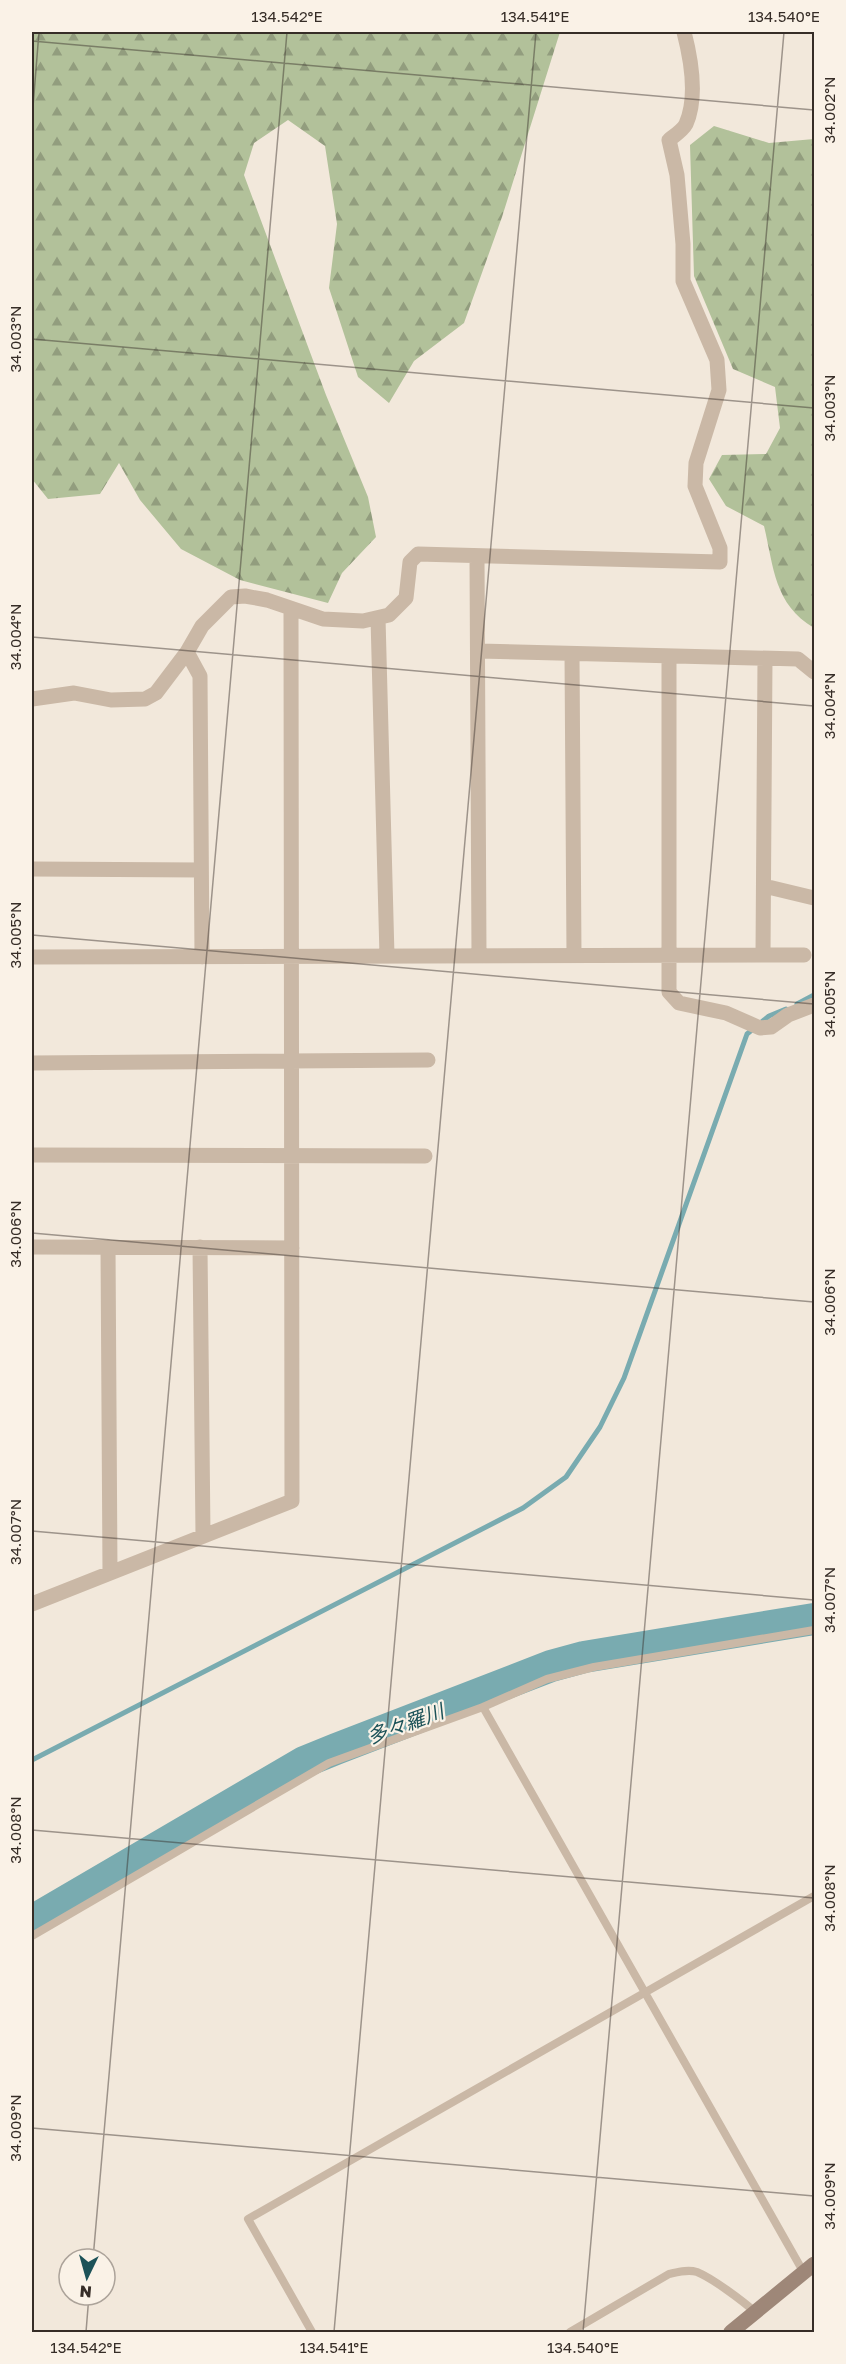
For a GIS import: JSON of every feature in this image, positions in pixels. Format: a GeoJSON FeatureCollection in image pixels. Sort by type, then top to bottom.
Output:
{"type":"FeatureCollection","features":[{"type":"Feature","properties":{"kind":"street"},"geometry":{"type":"LineString","coordinates":[[32,699],[74,693],[111,700],[145,699],[156,693],[187,652],[202,626],[231,597],[245,596],[267,600],[323,619],[363,621],[389,615],[406,598],[410,562],[418,554],[720,562],[720,548],[695,486],[696,463],[719,390],[717,360],[683,281],[683,244],[677,175],[669,140],[686,126],[691,106],[692,63],[684,32]]}},
{"type":"Feature","properties":{"kind":"street"},"geometry":{"type":"LineString","coordinates":[[477,557],[479,956]]}},
{"type":"Feature","properties":{"kind":"street"},"geometry":{"type":"LineString","coordinates":[[32,1604],[292,1501],[291,609]]}},
{"type":"Feature","properties":{"kind":"street"},"geometry":{"type":"LineString","coordinates":[[378,618],[387,956]]}},
{"type":"Feature","properties":{"kind":"street"},"geometry":{"type":"LineString","coordinates":[[479,651],[798,659],[814,672]]}},
{"type":"Feature","properties":{"kind":"street"},"geometry":{"type":"LineString","coordinates":[[187,652],[200,676],[202,957]]}},
{"type":"Feature","properties":{"kind":"street"},"geometry":{"type":"LineString","coordinates":[[572,654],[574,955]]}},
{"type":"Feature","properties":{"kind":"street"},"geometry":{"type":"LineString","coordinates":[[669,657],[669,992],[679,1003],[726,1013],[754,1026],[771,1028],[788,1015],[814,1005]]}},
{"type":"Feature","properties":{"kind":"street"},"geometry":{"type":"LineString","coordinates":[[763,955],[765,659]]}},
{"type":"Feature","properties":{"kind":"street"},"geometry":{"type":"LineString","coordinates":[[32,869],[201,870]]}},
{"type":"Feature","properties":{"kind":"street"},"geometry":{"type":"LineString","coordinates":[[764,886],[814,898]]}},
{"type":"Feature","properties":{"kind":"street"},"geometry":{"type":"LineString","coordinates":[[32,957],[804,955]]}},
{"type":"Feature","properties":{"kind":"street"},"geometry":{"type":"LineString","coordinates":[[32,1063],[428,1060]]}},
{"type":"Feature","properties":{"kind":"street"},"geometry":{"type":"LineString","coordinates":[[32,1155],[425,1156]]}},
{"type":"Feature","properties":{"kind":"street"},"geometry":{"type":"LineString","coordinates":[[32,1247],[292,1248]]}},
{"type":"Feature","properties":{"kind":"street"},"geometry":{"type":"LineString","coordinates":[[108,1247],[110,1573]]}},
{"type":"Feature","properties":{"kind":"street"},"geometry":{"type":"LineString","coordinates":[[200,1247],[203,1536]]}},
{"type":"Feature","properties":{"kind":"street"},"geometry":{"type":"LineString","coordinates":[[731,2332],[809,2268]]}},
{"type":"Feature","properties":{"kind":"lane"},"geometry":{"type":"LineString","coordinates":[[32,1936],[329,1763],[483,1707],[547,1679],[594,1667],[814,1630]]}},
{"type":"Feature","properties":{"kind":"lane"},"geometry":{"type":"LineString","coordinates":[[483,1707],[643,1992],[809,2268]]}},
{"type":"Feature","properties":{"kind":"lane"},"geometry":{"type":"LineString","coordinates":[[312,2332],[248,2219],[814,1896]]}},
{"type":"Feature","properties":{"kind":"lane"},"geometry":{"type":"LineString","coordinates":[[570,2332],[669,2274],[684,2271],[697,2272],[745,2302],[755,2312]]}},
{"type":"Feature","properties":{"kind":"green space"},"geometry":{"type":"Polygon","coordinates":[[[32,32],[560,32],[502,217],[464,323],[414,361],[389,403],[358,377],[329,288],[337,224],[325,146],[288,120],[254,143],[244,175],[326,395],[368,497],[376,537],[342,573],[328,603],[240,580],[181,549],[140,500],[119,463],[100,494],[48,499],[32,479],[32,32]]]}},
{"type":"Feature","properties":{"kind":"green space"},"geometry":{"type":"Polygon","coordinates":[[[714,126],[769,143],[814,139],[814,628],[791,608],[783,596],[774,570],[764,526],[726,506],[709,479],[722,455],[766,454],[780,428],[775,387],[733,369],[694,276],[690,145],[714,126]]]}},
{"type":"Feature","properties":{"kind":"waterway"},"geometry":{"type":"LineString","coordinates":[[797,1004],[814,995]]}},
{"type":"Feature","properties":{"kind":"waterway"},"geometry":{"type":"LineString","coordinates":[[32,1760],[523,1508],[566,1477],[600,1427],[624,1378],[747,1034],[769,1016],[786,1009]]}},
{"type":"Feature","properties":{"kind":"waterway","name":"多々羅川"},"geometry":{"type":"LineString","coordinates":[[32,1921],[304,1762],[336,1749],[551,1666],[584,1657],[814,1619]]}}]}
